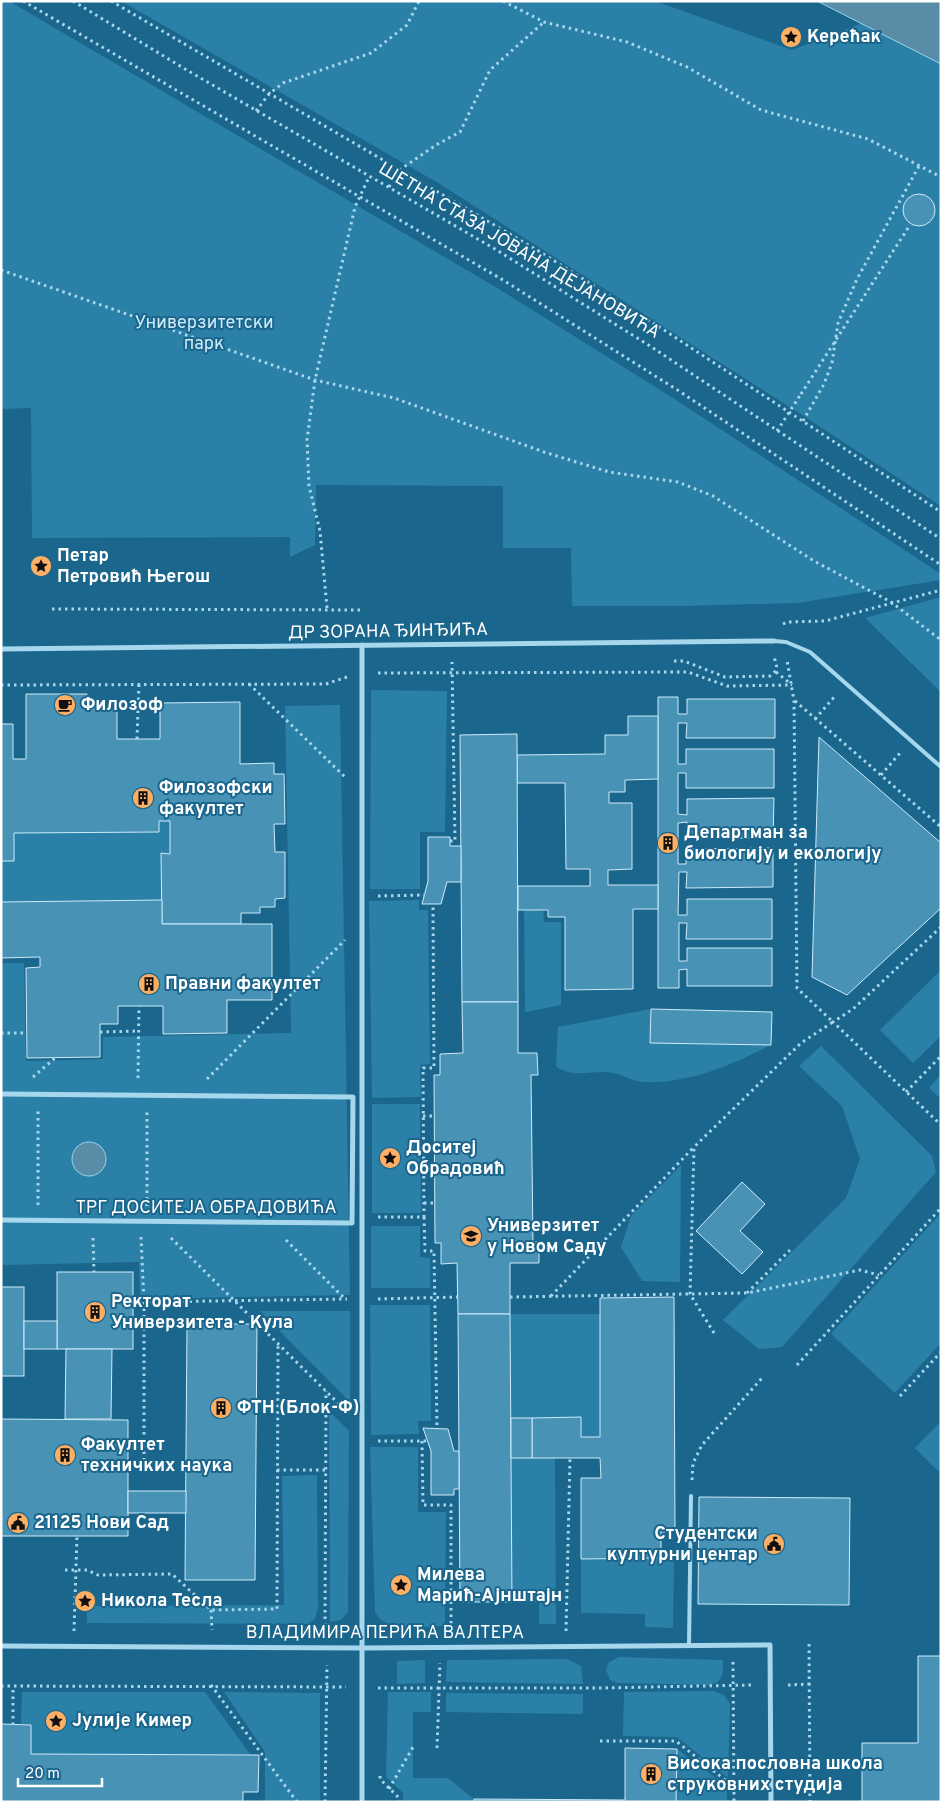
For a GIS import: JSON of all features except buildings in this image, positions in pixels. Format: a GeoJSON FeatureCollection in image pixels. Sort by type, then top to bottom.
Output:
{"type":"FeatureCollection","features":[{"type":"Feature","properties":{"kind":"street","name":"ДР ЗОРАНА ЂИНЂИЋА"},"geometry":{"type":"LineString","coordinates":[[1,649],[774,642]]}},
{"type":"Feature","properties":{"kind":"street"},"geometry":{"type":"LineString","coordinates":[[362,646],[362,1802]]}},
{"type":"Feature","properties":{"kind":"street"},"geometry":{"type":"LineString","coordinates":[[1,1094],[353,1097],[353,1101],[362,1101]]}},
{"type":"Feature","properties":{"kind":"street","name":"ТРГ ДОСИТЕЈА ОБРАДОВИЋА"},"geometry":{"type":"LineString","coordinates":[[1,1220],[352,1223],[353,1101]]}},
{"type":"Feature","properties":{"kind":"street"},"geometry":{"type":"LineString","coordinates":[[352,1217],[362,1216]]}},
{"type":"Feature","properties":{"kind":"street","name":"ВЛАДИМИРА ПЕРИЋА ВАЛТЕРА"},"geometry":{"type":"LineString","coordinates":[[1,1646],[363,1648],[770,1645],[771,1802]]}},
{"type":"Feature","properties":{"kind":"lane"},"geometry":{"type":"LineString","coordinates":[[774,642],[786,642],[810,652],[941,767]]}},
{"type":"Feature","properties":{"kind":"lane"},"geometry":{"type":"LineString","coordinates":[[689,1645],[691,1496]]}},
{"type":"Feature","properties":{"kind":"path"},"geometry":{"type":"LineString","coordinates":[[23,1],[503,280],[679,391],[941,565]]}},
{"type":"Feature","properties":{"kind":"path","name":"ШЕТНА СТАЗА ЈОВАНА ДЕЈАНОВИЋА"},"geometry":{"type":"LineString","coordinates":[[73,1],[256,111],[495,249],[650,346],[941,539]]}},
{"type":"Feature","properties":{"kind":"path"},"geometry":{"type":"LineString","coordinates":[[111,1],[537,250],[941,512]]}},
{"type":"Feature","properties":{"kind":"path"},"geometry":{"type":"LineString","coordinates":[[256,111],[282,83],[371,53],[406,26],[419,1]]}},
{"type":"Feature","properties":{"kind":"path"},"geometry":{"type":"LineString","coordinates":[[503,1],[544,22],[627,42],[687,67],[761,110],[868,139],[941,177]]}},
{"type":"Feature","properties":{"kind":"path"},"geometry":{"type":"LineString","coordinates":[[389,188],[401,169],[436,145],[460,132],[490,70],[544,22]]}},
{"type":"Feature","properties":{"kind":"path"},"geometry":{"type":"LineString","coordinates":[[802,421],[824,384],[832,363],[838,323],[857,279],[919,166]]}},
{"type":"Feature","properties":{"kind":"path"},"geometry":{"type":"LineString","coordinates":[[327,608],[320,531],[309,486],[307,440],[315,380],[359,195],[369,176]]}},
{"type":"Feature","properties":{"kind":"path"},"geometry":{"type":"LineString","coordinates":[[777,431],[910,225]]}},
{"type":"Feature","properties":{"kind":"path"},"geometry":{"type":"LineString","coordinates":[[1,270],[315,380],[394,398],[544,452],[609,472],[678,482],[713,496],[814,562],[891,602],[941,640]]}},
{"type":"Feature","properties":{"kind":"path"},"geometry":{"type":"LineString","coordinates":[[787,622],[824,621],[941,590]]}},
{"type":"Feature","properties":{"kind":"path"},"geometry":{"type":"LineString","coordinates":[[52,609],[327,608],[364,610]]}},
{"type":"Feature","properties":{"kind":"path"},"geometry":{"type":"LineString","coordinates":[[450,841],[454,841],[452,645]]}},
{"type":"Feature","properties":{"kind":"path"},"geometry":{"type":"LineString","coordinates":[[787,657],[794,701],[797,988],[941,1125]]}},
{"type":"Feature","properties":{"kind":"path"},"geometry":{"type":"LineString","coordinates":[[1,685],[326,684],[362,671],[688,672],[727,686],[792,685]]}},
{"type":"Feature","properties":{"kind":"path"},"geometry":{"type":"LineString","coordinates":[[776,672],[792,685]]}},
{"type":"Feature","properties":{"kind":"path"},"geometry":{"type":"LineString","coordinates":[[815,719],[847,683]]}},
{"type":"Feature","properties":{"kind":"path"},"geometry":{"type":"LineString","coordinates":[[137,739],[139,684]]}},
{"type":"Feature","properties":{"kind":"path"},"geometry":{"type":"LineString","coordinates":[[248,684],[362,794]]}},
{"type":"Feature","properties":{"kind":"path"},"geometry":{"type":"LineString","coordinates":[[794,701],[941,827]]}},
{"type":"Feature","properties":{"kind":"path"},"geometry":{"type":"LineString","coordinates":[[881,776],[912,741]]}},
{"type":"Feature","properties":{"kind":"path"},"geometry":{"type":"LineString","coordinates":[[362,897],[425,895]]}},
{"type":"Feature","properties":{"kind":"path"},"geometry":{"type":"LineString","coordinates":[[433,904],[434,1068],[423,1068],[423,1116],[425,1251],[434,1251],[437,1429]]}},
{"type":"Feature","properties":{"kind":"path"},"geometry":{"type":"LineString","coordinates":[[191,1096],[362,922]]}},
{"type":"Feature","properties":{"kind":"path"},"geometry":{"type":"LineString","coordinates":[[550,1296],[694,1147],[802,1043],[853,1010],[941,927]]}},
{"type":"Feature","properties":{"kind":"path"},"geometry":{"type":"LineString","coordinates":[[138,1095],[139,1006]]}},
{"type":"Feature","properties":{"kind":"path"},"geometry":{"type":"LineString","coordinates":[[100,1032],[138,1031]]}},
{"type":"Feature","properties":{"kind":"path"},"geometry":{"type":"LineString","coordinates":[[1,1033],[26,1033]]}},
{"type":"Feature","properties":{"kind":"path"},"geometry":{"type":"LineString","coordinates":[[906,1092],[941,1056]]}},
{"type":"Feature","properties":{"kind":"path"},"geometry":{"type":"LineString","coordinates":[[25,1084],[55,1058]]}},
{"type":"Feature","properties":{"kind":"path"},"geometry":{"type":"LineString","coordinates":[[38,1095],[38,1221]]}},
{"type":"Feature","properties":{"kind":"path"},"geometry":{"type":"LineString","coordinates":[[147,1221],[148,1095]]}},
{"type":"Feature","properties":{"kind":"path"},"geometry":{"type":"LineString","coordinates":[[423,1116],[434,1116]]}},
{"type":"Feature","properties":{"kind":"path"},"geometry":{"type":"LineString","coordinates":[[694,1147],[690,1294],[714,1333]]}},
{"type":"Feature","properties":{"kind":"path"},"geometry":{"type":"LineString","coordinates":[[424,1203],[435,1203]]}},
{"type":"Feature","properties":{"kind":"path"},"geometry":{"type":"LineString","coordinates":[[797,1365],[941,1208]]}},
{"type":"Feature","properties":{"kind":"path"},"geometry":{"type":"LineString","coordinates":[[362,1216],[424,1217]]}},
{"type":"Feature","properties":{"kind":"path"},"geometry":{"type":"LineString","coordinates":[[93,1221],[94,1272]]}},
{"type":"Feature","properties":{"kind":"path"},"geometry":{"type":"LineString","coordinates":[[140,1221],[144,1302],[144,1466]]}},
{"type":"Feature","properties":{"kind":"path"},"geometry":{"type":"LineString","coordinates":[[268,1222],[346,1299]]}},
{"type":"Feature","properties":{"kind":"path"},"geometry":{"type":"LineString","coordinates":[[174,1241],[236,1300],[362,1428]]}},
{"type":"Feature","properties":{"kind":"path"},"geometry":{"type":"LineString","coordinates":[[746,1294],[790,1250]]}},
{"type":"Feature","properties":{"kind":"path"},"geometry":{"type":"LineString","coordinates":[[510,1297],[746,1294],[860,1270],[879,1275]]}},
{"type":"Feature","properties":{"kind":"path"},"geometry":{"type":"LineString","coordinates":[[144,1302],[458,1297]]}},
{"type":"Feature","properties":{"kind":"path"},"geometry":{"type":"LineString","coordinates":[[65,1570],[87,1570],[98,1575],[172,1574],[212,1610],[277,1609],[278,1342]]}},
{"type":"Feature","properties":{"kind":"path"},"geometry":{"type":"LineString","coordinates":[[900,1396],[941,1352]]}},
{"type":"Feature","properties":{"kind":"path"},"geometry":{"type":"LineString","coordinates":[[691,1496],[693,1463],[702,1445],[763,1376]]}},
{"type":"Feature","properties":{"kind":"path"},"geometry":{"type":"LineString","coordinates":[[325,1802],[326,1391]]}},
{"type":"Feature","properties":{"kind":"path"},"geometry":{"type":"LineString","coordinates":[[362,1441],[428,1441]]}},
{"type":"Feature","properties":{"kind":"path"},"geometry":{"type":"LineString","coordinates":[[422,1441],[423,1505],[451,1505],[451,1647]]}},
{"type":"Feature","properties":{"kind":"path"},"geometry":{"type":"LineString","coordinates":[[565,1646],[570,1458]]}},
{"type":"Feature","properties":{"kind":"path"},"geometry":{"type":"LineString","coordinates":[[277,1470],[325,1470]]}},
{"type":"Feature","properties":{"kind":"path"},"geometry":{"type":"LineString","coordinates":[[74,1626],[77,1536]]}},
{"type":"Feature","properties":{"kind":"path"},"geometry":{"type":"LineString","coordinates":[[211,1627],[212,1610]]}},
{"type":"Feature","properties":{"kind":"path"},"geometry":{"type":"LineString","coordinates":[[316,1629],[325,1629]]}},
{"type":"Feature","properties":{"kind":"path"},"geometry":{"type":"LineString","coordinates":[[202,1630],[221,1630]]}},
{"type":"Feature","properties":{"kind":"path"},"geometry":{"type":"LineString","coordinates":[[69,1631],[84,1631]]}},
{"type":"Feature","properties":{"kind":"path"},"geometry":{"type":"LineString","coordinates":[[809,1644],[810,1802]]}},
{"type":"Feature","properties":{"kind":"path"},"geometry":{"type":"LineString","coordinates":[[733,1645],[734,1802]]}},
{"type":"Feature","properties":{"kind":"path"},"geometry":{"type":"LineString","coordinates":[[437,1748],[440,1647]]}},
{"type":"Feature","properties":{"kind":"path"},"geometry":{"type":"LineString","coordinates":[[788,1685],[810,1684]]}},
{"type":"Feature","properties":{"kind":"path"},"geometry":{"type":"LineString","coordinates":[[1,1686],[439,1688],[732,1687],[752,1685]]}},
{"type":"Feature","properties":{"kind":"path"},"geometry":{"type":"LineString","coordinates":[[13,1686],[13,1725]]}},
{"type":"Feature","properties":{"kind":"path"},"geometry":{"type":"LineString","coordinates":[[211,1686],[297,1802]]}},
{"type":"Feature","properties":{"kind":"path"},"geometry":{"type":"LineString","coordinates":[[381,1688],[381,1697]]}},
{"type":"Feature","properties":{"kind":"path"},"geometry":{"type":"LineString","coordinates":[[600,1741],[676,1741],[734,1788]]}},
{"type":"Feature","properties":{"kind":"path"},"geometry":{"type":"LineString","coordinates":[[389,1789],[413,1747]]}},
{"type":"Feature","properties":{"kind":"path"},"geometry":{"type":"LineString","coordinates":[[380,1770],[380,1779],[399,1798],[399,1802]]}},
{"type":"Feature","properties":{"kind":"green space","name":"Универзитетски парк"},"geometry":{"type":"Polygon","coordinates":[[[1,1],[9,1],[499,289],[673,398],[941,574],[941,580],[797,603],[572,606],[571,548],[503,548],[503,486],[316,485],[315,545],[290,557],[290,537],[32,538],[31,408],[1,409],[1,1]]]}},
{"type":"Feature","properties":{"kind":"green space"},"geometry":{"type":"Polygon","coordinates":[[[121,1],[655,1],[792,50],[863,23],[941,64],[941,506],[440,184],[121,1]]]}},
{"type":"Feature","properties":{"kind":"green space"},"geometry":{"type":"Polygon","coordinates":[[[941,597],[941,692],[865,618],[941,597]]]}},
{"type":"Feature","properties":{"kind":"green space"},"geometry":{"type":"Polygon","coordinates":[[[371,690],[447,691],[445,832],[420,832],[420,889],[370,889],[371,690]]]}},
{"type":"Feature","properties":{"kind":"green space"},"geometry":{"type":"Polygon","coordinates":[[[340,705],[350,1295],[140,1299],[139,1262],[1,1265],[1,963],[24,963],[26,1061],[103,1059],[103,1037],[291,1033],[285,706],[340,705]]]}},
{"type":"Feature","properties":{"kind":"green space"},"geometry":{"type":"Polygon","coordinates":[[[159,821],[170,821],[170,854],[162,853],[162,900],[1,902],[1,861],[14,861],[14,833],[158,832],[159,821]]]}},
{"type":"Feature","properties":{"kind":"green space"},"geometry":{"type":"Polygon","coordinates":[[[419,900],[419,910],[428,910],[430,1064],[420,1065],[421,1097],[372,1098],[369,901],[419,900]]]}},
{"type":"Feature","properties":{"kind":"green space"},"geometry":{"type":"Polygon","coordinates":[[[524,908],[543,908],[544,922],[561,922],[561,1005],[525,1012],[524,908]]]}},
{"type":"Feature","properties":{"kind":"green space"},"geometry":{"type":"Polygon","coordinates":[[[941,970],[941,1036],[913,1063],[880,1030],[941,970]]]}},
{"type":"Feature","properties":{"kind":"green space"},"geometry":{"type":"Polygon","coordinates":[[[651,1009],[651,1043],[771,1045],[741,1060],[709,1072],[660,1082],[644,1082],[607,1072],[574,1073],[562,1070],[556,1066],[558,1027],[651,1009]]]}},
{"type":"Feature","properties":{"kind":"green space"},"geometry":{"type":"Polygon","coordinates":[[[821,1046],[932,1156],[936,1172],[782,1347],[759,1349],[723,1320],[846,1198],[860,1159],[842,1106],[799,1066],[821,1046]]]}},
{"type":"Feature","properties":{"kind":"green space"},"geometry":{"type":"Polygon","coordinates":[[[941,1074],[941,1099],[929,1088],[941,1074]]]}},
{"type":"Feature","properties":{"kind":"green space"},"geometry":{"type":"Polygon","coordinates":[[[372,1104],[420,1104],[421,1213],[372,1213],[372,1104]],[[388,1147],[381,1151],[379,1158],[384,1168],[391,1169],[399,1165],[401,1156],[397,1149],[388,1147]]]}},
{"type":"Feature","properties":{"kind":"green space"},"geometry":{"type":"Polygon","coordinates":[[[681,1165],[680,1282],[642,1281],[621,1247],[631,1216],[681,1165]]]}},
{"type":"Feature","properties":{"kind":"green space"},"geometry":{"type":"Polygon","coordinates":[[[941,1213],[941,1343],[895,1393],[831,1334],[941,1213]]]}},
{"type":"Feature","properties":{"kind":"green space"},"geometry":{"type":"Polygon","coordinates":[[[371,1226],[420,1226],[420,1257],[430,1258],[430,1288],[371,1288],[371,1226]]]}},
{"type":"Feature","properties":{"kind":"green space"},"geometry":{"type":"Polygon","coordinates":[[[370,1305],[430,1305],[431,1421],[418,1421],[419,1434],[371,1435],[370,1305]]]}},
{"type":"Feature","properties":{"kind":"green space"},"geometry":{"type":"Polygon","coordinates":[[[260,1311],[350,1311],[350,1402],[260,1311]]]}},
{"type":"Feature","properties":{"kind":"green space"},"geometry":{"type":"Polygon","coordinates":[[[510,1314],[600,1314],[600,1437],[581,1437],[532,1418],[511,1418],[510,1314]]]}},
{"type":"Feature","properties":{"kind":"green space"},"geometry":{"type":"Polygon","coordinates":[[[329,1411],[349,1431],[348,1612],[341,1620],[330,1622],[329,1411]]]}},
{"type":"Feature","properties":{"kind":"green space"},"geometry":{"type":"Polygon","coordinates":[[[941,1421],[941,1471],[938,1471],[915,1448],[941,1421]]]}},
{"type":"Feature","properties":{"kind":"green space"},"geometry":{"type":"Polygon","coordinates":[[[370,1447],[418,1447],[418,1512],[446,1512],[445,1626],[396,1626],[380,1619],[375,1612],[370,1447]]]}},
{"type":"Feature","properties":{"kind":"green space"},"geometry":{"type":"Polygon","coordinates":[[[511,1458],[555,1458],[556,1624],[539,1624],[539,1602],[512,1602],[511,1458]]]}},
{"type":"Feature","properties":{"kind":"green space"},"geometry":{"type":"Polygon","coordinates":[[[317,1475],[318,1608],[315,1619],[308,1624],[87,1623],[87,1606],[284,1605],[282,1476],[317,1475]]]}},
{"type":"Feature","properties":{"kind":"green space"},"geometry":{"type":"Polygon","coordinates":[[[581,1559],[674,1559],[673,1628],[645,1627],[645,1614],[581,1613],[581,1559]]]}},
{"type":"Feature","properties":{"kind":"green space"},"geometry":{"type":"Polygon","coordinates":[[[619,1657],[723,1660],[723,1672],[715,1684],[710,1685],[617,1683],[610,1680],[606,1670],[609,1662],[619,1657]]]}},
{"type":"Feature","properties":{"kind":"green space"},"geometry":{"type":"Polygon","coordinates":[[[567,1659],[581,1666],[583,1684],[446,1682],[447,1660],[567,1659]]]}},
{"type":"Feature","properties":{"kind":"green space"},"geometry":{"type":"Polygon","coordinates":[[[425,1660],[425,1683],[397,1684],[397,1661],[425,1660]]]}},
{"type":"Feature","properties":{"kind":"green space"},"geometry":{"type":"Polygon","coordinates":[[[714,1691],[724,1695],[730,1704],[728,1778],[677,1737],[623,1736],[624,1692],[714,1691]]]}},
{"type":"Feature","properties":{"kind":"green space"},"geometry":{"type":"Polygon","coordinates":[[[22,1692],[205,1692],[250,1754],[31,1754],[31,1725],[21,1724],[22,1692]]]}},
{"type":"Feature","properties":{"kind":"green space"},"geometry":{"type":"Polygon","coordinates":[[[224,1692],[320,1693],[320,1802],[265,1802],[265,1752],[224,1692]]]}},
{"type":"Feature","properties":{"kind":"green space"},"geometry":{"type":"Polygon","coordinates":[[[388,1692],[431,1692],[431,1712],[413,1712],[413,1778],[448,1778],[474,1799],[474,1802],[403,1802],[403,1793],[386,1777],[388,1692]]]}},
{"type":"Feature","properties":{"kind":"green space"},"geometry":{"type":"Polygon","coordinates":[[[446,1693],[583,1694],[583,1714],[446,1712],[446,1693]]]}},
{"type":"Feature","properties":{"kind":"green space"},"geometry":{"type":"Polygon","coordinates":[[[677,1749],[727,1786],[727,1802],[676,1802],[677,1749]]]}},
{"type":"Feature","properties":{"kind":"shaded area"},"geometry":{"type":"Polygon","coordinates":[[[817,1],[941,1],[941,64],[817,1]]]}},
{"type":"Feature","properties":{"kind":"shaded area"},"geometry":{"type":"Polygon","coordinates":[[[89,1142],[101,1147],[106,1159],[101,1171],[89,1176],[77,1171],[72,1159],[77,1147],[89,1142]]]}},
{"type":"Feature","properties":{"kind":"place","name":"Керећак"},"geometry":{"type":"Point","coordinates":[791,37]}},
{"type":"Feature","properties":{"kind":"place","name":"Петар Петровић Његош"},"geometry":{"type":"Point","coordinates":[41,566]}},
{"type":"Feature","properties":{"kind":"place","name":"Филозоф"},"geometry":{"type":"Point","coordinates":[65,705]}},
{"type":"Feature","properties":{"kind":"place","name":"Филозофски факултет"},"geometry":{"type":"Point","coordinates":[143,798]}},
{"type":"Feature","properties":{"kind":"place","name":"Департман за биологију и екологију"},"geometry":{"type":"Point","coordinates":[668,843]}},
{"type":"Feature","properties":{"kind":"place","name":"Правни факултет"},"geometry":{"type":"Point","coordinates":[149,984]}},
{"type":"Feature","properties":{"kind":"place","name":"Доситеј Обрадовић"},"geometry":{"type":"Point","coordinates":[390,1158]}},
{"type":"Feature","properties":{"kind":"place","name":"Универзитет у Новом Саду"},"geometry":{"type":"Point","coordinates":[471,1236]}},
{"type":"Feature","properties":{"kind":"place","name":"Ректорат Универзитета - Кула"},"geometry":{"type":"Point","coordinates":[95,1312]}},
{"type":"Feature","properties":{"kind":"place","name":"ФТН (Блок-Ф)"},"geometry":{"type":"Point","coordinates":[221,1408]}},
{"type":"Feature","properties":{"kind":"place","name":"Факултет техничких наука"},"geometry":{"type":"Point","coordinates":[65,1455]}},
{"type":"Feature","properties":{"kind":"place","name":"21125 Нови Сад"},"geometry":{"type":"Point","coordinates":[18,1523]}},
{"type":"Feature","properties":{"kind":"place","name":"Студентски културни центар"},"geometry":{"type":"Point","coordinates":[774,1544]}},
{"type":"Feature","properties":{"kind":"place","name":"Милева Марић-Ајнштајн"},"geometry":{"type":"Point","coordinates":[401,1585]}},
{"type":"Feature","properties":{"kind":"place","name":"Никола Тесла"},"geometry":{"type":"Point","coordinates":[85,1601]}},
{"type":"Feature","properties":{"kind":"place","name":"Јулије Кимер"},"geometry":{"type":"Point","coordinates":[56,1721]}},
{"type":"Feature","properties":{"kind":"place","name":"Висока пословна школа струковних студија"},"geometry":{"type":"Point","coordinates":[651,1774]}}]}
